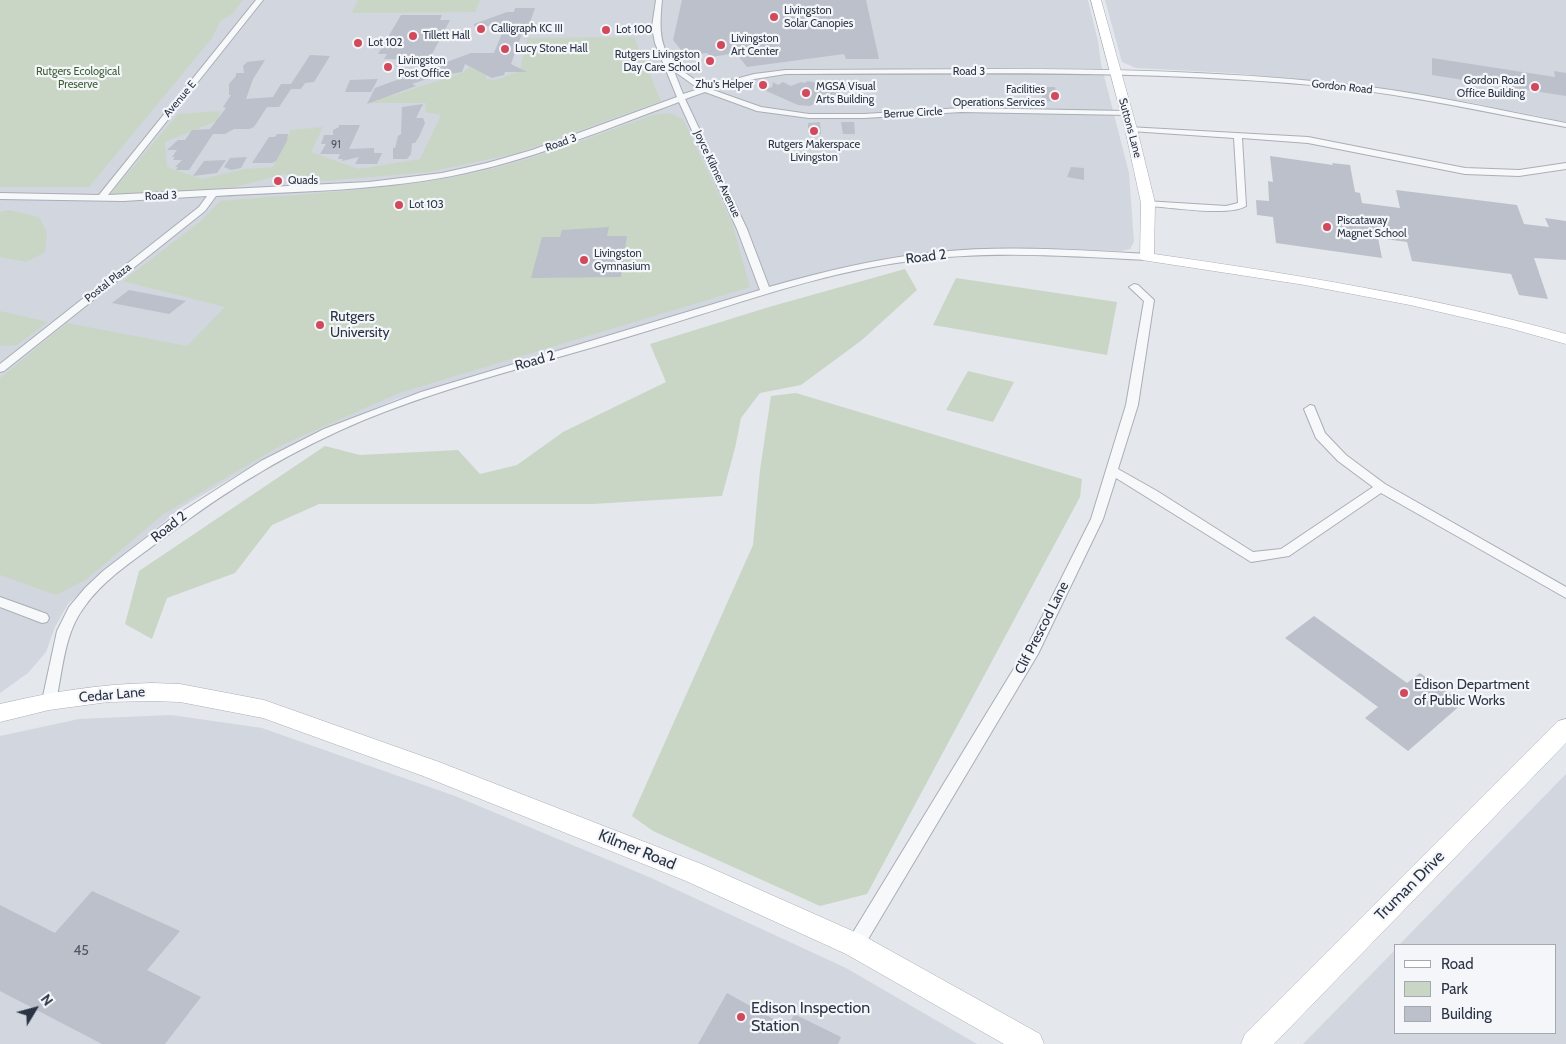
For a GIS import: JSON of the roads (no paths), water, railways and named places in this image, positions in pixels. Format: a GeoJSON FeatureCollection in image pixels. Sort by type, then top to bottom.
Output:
{"type":"FeatureCollection","features":[{"type":"Feature","properties":{"kind":"street","name":"Avenue E"},"geometry":{"type":"LineString","coordinates":[[101,198],[260,0]]}},
{"type":"Feature","properties":{"kind":"street","name":"Joyce Kilmer Avenue"},"geometry":{"type":"LineString","coordinates":[[659,0],[656,36],[681,98],[742,229],[766,292]]}},
{"type":"Feature","properties":{"kind":"street","name":"Suttons Lane"},"geometry":{"type":"LineString","coordinates":[[1096,0],[1131,129],[1148,203],[1148,257]]}},
{"type":"Feature","properties":{"kind":"street","name":"Joyce Kilmer Avenue"},"geometry":{"type":"LineString","coordinates":[[665,57],[682,75],[704,89]]}},
{"type":"Feature","properties":{"kind":"street","name":"Road 3"},"geometry":{"type":"LineString","coordinates":[[0,196],[101,198],[213,194],[390,183],[467,170],[521,157],[704,89],[756,75],[786,72],[1116,72]]}},
{"type":"Feature","properties":{"kind":"street","name":"Gordon Road"},"geometry":{"type":"LineString","coordinates":[[1116,72],[1219,76],[1334,85],[1415,96],[1566,125]]}},
{"type":"Feature","properties":{"kind":"street","name":"Berrue Circle"},"geometry":{"type":"LineString","coordinates":[[704,89],[760,109],[809,116],[864,116],[961,110],[1126,113]]}},
{"type":"Feature","properties":{"kind":"street"},"geometry":{"type":"LineString","coordinates":[[1131,129],[1308,140],[1465,171],[1519,173],[1566,166]]}},
{"type":"Feature","properties":{"kind":"street"},"geometry":{"type":"LineString","coordinates":[[1148,203],[1226,209],[1236,208],[1243,204],[1238,136]]}},
{"type":"Feature","properties":{"kind":"street","name":"Postal Plaza"},"geometry":{"type":"LineString","coordinates":[[0,368],[202,210],[213,194]]}},
{"type":"Feature","properties":{"kind":"street","name":"Road 2"},"geometry":{"type":"LineString","coordinates":[[49,701],[60,644],[72,612],[88,592],[191,509],[265,463],[347,423],[394,405],[766,292],[866,266],[949,254],[1029,251],[1148,257]]}},
{"type":"Feature","properties":{"kind":"street"},"geometry":{"type":"LineString","coordinates":[[1148,257],[1274,275],[1380,294],[1463,312],[1566,339]]}},
{"type":"Feature","properties":{"kind":"street","name":"Clif Prescod Lane"},"geometry":{"type":"LineString","coordinates":[[856,946],[1033,650],[1097,519],[1132,405],[1150,300],[1134,287]]}},
{"type":"Feature","properties":{"kind":"street"},"geometry":{"type":"LineString","coordinates":[[1310,408],[1320,435],[1342,458],[1381,487],[1566,593]]}},
{"type":"Feature","properties":{"kind":"street"},"geometry":{"type":"LineString","coordinates":[[1112,471],[1153,494],[1251,557],[1284,553],[1381,487]]}},
{"type":"Feature","properties":{"kind":"street"},"geometry":{"type":"LineString","coordinates":[[0,602],[42,618]]}},
{"type":"Feature","properties":{"kind":"street","name":"Cedar Lane"},"geometry":{"type":"LineString","coordinates":[[0,713],[49,701],[108,693],[180,693],[226,701]]}},
{"type":"Feature","properties":{"kind":"street","name":"Kilmer Road"},"geometry":{"type":"LineString","coordinates":[[226,701],[264,709],[431,769],[695,873],[856,946],[1030,1044]]}},
{"type":"Feature","properties":{"kind":"street","name":"Truman Drive"},"geometry":{"type":"LineString","coordinates":[[1255,1044],[1566,728]]}},
{"type":"Feature","properties":{"kind":"place","name":"Livingston Solar Canopies"},"geometry":{"type":"Point","coordinates":[774,17]}},
{"type":"Feature","properties":{"kind":"place","name":"Calligraph KC III"},"geometry":{"type":"Point","coordinates":[481,29]}},
{"type":"Feature","properties":{"kind":"place","name":"Lot 100"},"geometry":{"type":"Point","coordinates":[606,30]}},
{"type":"Feature","properties":{"kind":"place","name":"Tillett Hall"},"geometry":{"type":"Point","coordinates":[413,36]}},
{"type":"Feature","properties":{"kind":"place","name":"Lot 102"},"geometry":{"type":"Point","coordinates":[358,43]}},
{"type":"Feature","properties":{"kind":"place","name":"Livingston Art Center"},"geometry":{"type":"Point","coordinates":[721,45]}},
{"type":"Feature","properties":{"kind":"place","name":"Lucy Stone Hall"},"geometry":{"type":"Point","coordinates":[505,49]}},
{"type":"Feature","properties":{"kind":"place","name":"Rutgers Livingston Day Care School"},"geometry":{"type":"Point","coordinates":[710,61]}},
{"type":"Feature","properties":{"kind":"place","name":"Livingston Post Office"},"geometry":{"type":"Point","coordinates":[388,67]}},
{"type":"Feature","properties":{"kind":"place","name":"Zhu's Helper"},"geometry":{"type":"Point","coordinates":[763,85]}},
{"type":"Feature","properties":{"kind":"place","name":"Gordon Road Office Building"},"geometry":{"type":"Point","coordinates":[1535,87]}},
{"type":"Feature","properties":{"kind":"place","name":"MGSA Visual Arts Building"},"geometry":{"type":"Point","coordinates":[806,93]}},
{"type":"Feature","properties":{"kind":"place","name":"Facilities Operations Services"},"geometry":{"type":"Point","coordinates":[1055,96]}},
{"type":"Feature","properties":{"kind":"place","name":"Rutgers Makerspace Livingston"},"geometry":{"type":"Point","coordinates":[814,131]}},
{"type":"Feature","properties":{"kind":"place","name":"Quads"},"geometry":{"type":"Point","coordinates":[278,181]}},
{"type":"Feature","properties":{"kind":"place","name":"Lot 103"},"geometry":{"type":"Point","coordinates":[399,205]}},
{"type":"Feature","properties":{"kind":"place","name":"Piscataway Magnet School"},"geometry":{"type":"Point","coordinates":[1327,227]}},
{"type":"Feature","properties":{"kind":"place","name":"Livingston Gymnasium"},"geometry":{"type":"Point","coordinates":[584,260]}},
{"type":"Feature","properties":{"kind":"place","name":"Rutgers University"},"geometry":{"type":"Point","coordinates":[320,325]}},
{"type":"Feature","properties":{"kind":"place","name":"Edison Department of Public Works"},"geometry":{"type":"Point","coordinates":[1404,693]}},
{"type":"Feature","properties":{"kind":"place","name":"Edison Inspection Station"},"geometry":{"type":"Point","coordinates":[741,1017]}},
{"type":"Feature","properties":{"kind":"park label","name":"Rutgers Ecological Preserve"},"geometry":{"type":"Point","coordinates":[78,78]}}]}
